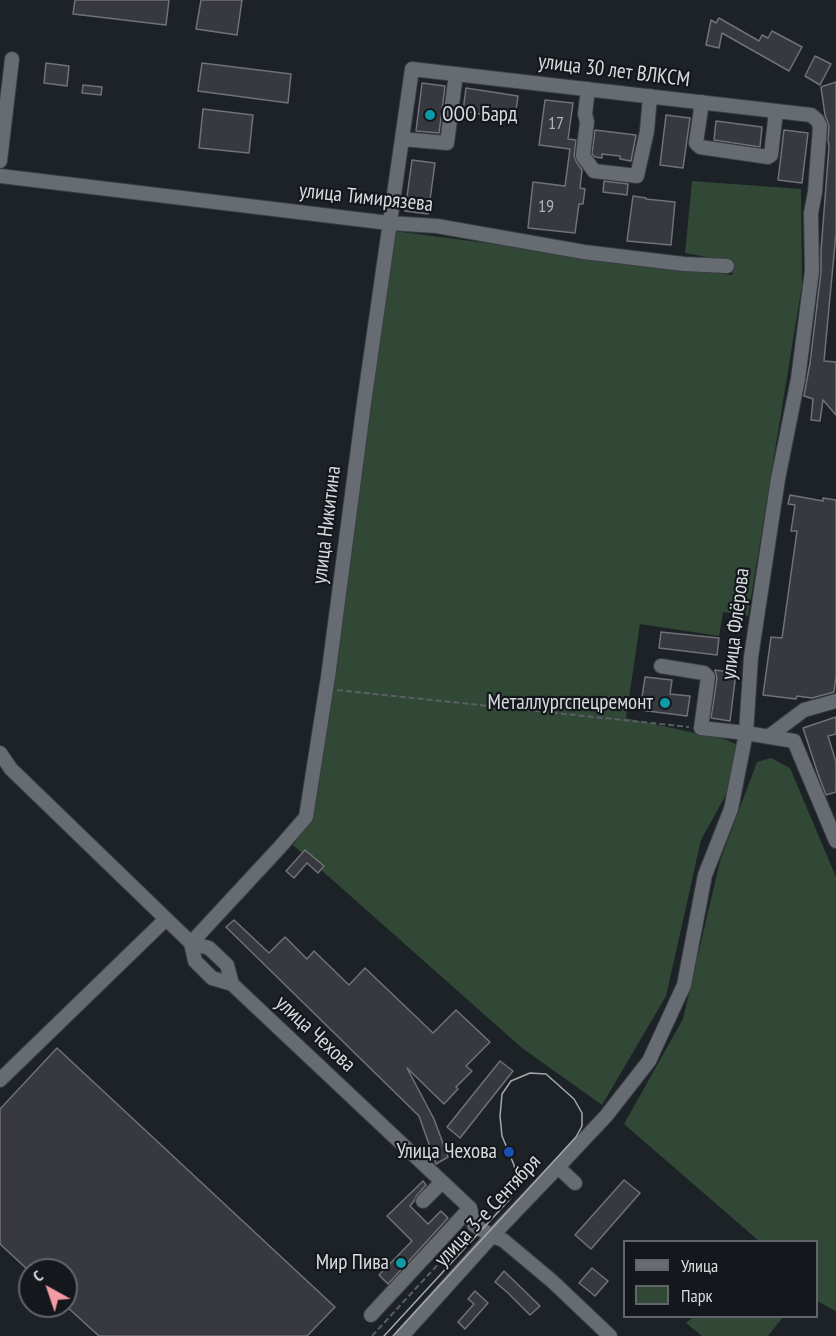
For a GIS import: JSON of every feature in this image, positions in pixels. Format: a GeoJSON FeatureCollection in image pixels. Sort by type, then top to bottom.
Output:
{"type":"FeatureCollection","features":[{"type":"Feature","properties":{"kind":"street"},"geometry":{"type":"LineString","coordinates":[[0,160],[12,59]]}},
{"type":"Feature","properties":{"kind":"street","name":"улица 30 лет ВЛКСМ"},"geometry":{"type":"LineString","coordinates":[[412,69],[811,115]]}},
{"type":"Feature","properties":{"kind":"street","name":"улица Никитина"},"geometry":{"type":"LineString","coordinates":[[191,943],[306,817],[326,689],[412,69]]}},
{"type":"Feature","properties":{"kind":"street"},"geometry":{"type":"LineString","coordinates":[[402,139],[447,143],[456,74]]}},
{"type":"Feature","properties":{"kind":"street"},"geometry":{"type":"LineString","coordinates":[[588,89],[583,156],[594,171],[637,176],[647,131],[650,96]]}},
{"type":"Feature","properties":{"kind":"street"},"geometry":{"type":"LineString","coordinates":[[702,102],[696,143],[700,147],[768,158],[771,155],[776,111]]}},
{"type":"Feature","properties":{"kind":"street","name":"улица Флёрова"},"geometry":{"type":"LineString","coordinates":[[606,1116],[649,1061],[684,986],[705,875],[731,809],[746,733],[751,657],[778,479],[798,380],[812,271],[811,213],[815,192],[820,126],[811,115]]}},
{"type":"Feature","properties":{"kind":"street","name":"улица Тимирязева"},"geometry":{"type":"LineString","coordinates":[[0,176],[389,224],[437,226],[584,252],[684,264],[727,266]]}},
{"type":"Feature","properties":{"kind":"street"},"geometry":{"type":"LineString","coordinates":[[661,666],[704,673],[708,677],[701,728],[794,741],[836,841]]}},
{"type":"Feature","properties":{"kind":"street"},"geometry":{"type":"LineString","coordinates":[[768,737],[804,710],[836,701]]}},
{"type":"Feature","properties":{"kind":"street","name":"улица Чехова"},"geometry":{"type":"LineString","coordinates":[[0,753],[5,767],[191,943],[209,948],[227,964],[232,984],[470,1208]]}},
{"type":"Feature","properties":{"kind":"street"},"geometry":{"type":"LineString","coordinates":[[0,1080],[166,919]]}},
{"type":"Feature","properties":{"kind":"street"},"geometry":{"type":"LineString","coordinates":[[191,943],[195,961],[212,978],[232,984]]}},
{"type":"Feature","properties":{"kind":"street","name":"улица 3-е Сентября"},"geometry":{"type":"LineString","coordinates":[[402,1336],[492,1236],[606,1116]]}},
{"type":"Feature","properties":{"kind":"street"},"geometry":{"type":"LineString","coordinates":[[558,1167],[575,1183]]}},
{"type":"Feature","properties":{"kind":"street"},"geometry":{"type":"LineString","coordinates":[[423,1201],[442,1182]]}},
{"type":"Feature","properties":{"kind":"street"},"geometry":{"type":"LineString","coordinates":[[470,1208],[474,1225],[503,1240],[544,1274],[610,1336]]}},
{"type":"Feature","properties":{"kind":"street"},"geometry":{"type":"LineString","coordinates":[[371,1314],[470,1208]]}},
{"type":"Feature","properties":{"kind":"path"},"geometry":{"type":"LineString","coordinates":[[326,689],[701,728]]}},
{"type":"Feature","properties":{"kind":"path"},"geometry":{"type":"LineString","coordinates":[[372,1336],[474,1225]]}},
{"type":"Feature","properties":{"kind":"green space"},"geometry":{"type":"Polygon","coordinates":[[[692,181],[801,189],[802,285],[748,616],[723,612],[719,636],[640,624],[626,718],[727,740],[750,751],[701,840],[666,996],[602,1105],[522,1048],[293,845],[313,818],[394,231],[732,275],[733,262],[685,253],[692,181]]]}},
{"type":"Feature","properties":{"kind":"green space"},"geometry":{"type":"Polygon","coordinates":[[[771,758],[790,768],[836,877],[836,1311],[818,1302],[818,1240],[758,1240],[624,1124],[683,1019],[720,861],[757,762],[771,758]]]}},
{"type":"Feature","properties":{"kind":"green space"},"geometry":{"type":"Polygon","coordinates":[[[692,1318],[782,1318],[768,1336],[702,1336],[686,1323],[692,1318]]]}},
{"type":"Feature","properties":{"kind":"building"},"geometry":{"type":"Polygon","coordinates":[[[75,0],[169,0],[166,25],[73,14],[75,0]]]}},
{"type":"Feature","properties":{"kind":"building"},"geometry":{"type":"Polygon","coordinates":[[[201,0],[242,0],[237,35],[196,29],[201,0]]]}},
{"type":"Feature","properties":{"kind":"building"},"geometry":{"type":"Polygon","coordinates":[[[719,18],[759,41],[762,35],[768,38],[772,31],[802,47],[789,71],[722,33],[719,48],[706,45],[711,20],[716,23],[719,18]]]}},
{"type":"Feature","properties":{"kind":"building"},"geometry":{"type":"Polygon","coordinates":[[[815,56],[831,64],[820,85],[805,76],[815,56]]]}},
{"type":"Feature","properties":{"kind":"building"},"geometry":{"type":"Polygon","coordinates":[[[46,63],[69,66],[67,86],[44,83],[46,63]]]}},
{"type":"Feature","properties":{"kind":"building"},"geometry":{"type":"Polygon","coordinates":[[[202,63],[291,74],[288,103],[198,91],[202,63]]]}},
{"type":"Feature","properties":{"kind":"building"},"geometry":{"type":"Polygon","coordinates":[[[836,82],[836,233],[824,361],[836,362],[836,415],[823,400],[820,421],[811,420],[813,399],[804,396],[821,272],[829,147],[829,126],[821,87],[836,82]]]}},
{"type":"Feature","properties":{"kind":"building","name":"ООО Бард"},"geometry":{"type":"Polygon","coordinates":[[[422,83],[445,86],[439,133],[416,131],[422,83]]]}},
{"type":"Feature","properties":{"kind":"building"},"geometry":{"type":"Polygon","coordinates":[[[83,85],[102,87],[101,95],[82,93],[83,85]]]}},
{"type":"Feature","properties":{"kind":"building"},"geometry":{"type":"Polygon","coordinates":[[[466,88],[518,96],[515,118],[463,111],[466,88]]]}},
{"type":"Feature","properties":{"kind":"building"},"geometry":{"type":"Polygon","coordinates":[[[545,100],[573,103],[568,139],[576,140],[574,156],[582,170],[580,188],[585,189],[583,204],[579,204],[575,233],[528,228],[533,182],[565,186],[570,149],[539,145],[545,100]]]}},
{"type":"Feature","properties":{"kind":"building"},"geometry":{"type":"Polygon","coordinates":[[[203,109],[253,115],[249,153],[199,148],[203,109]]]}},
{"type":"Feature","properties":{"kind":"building"},"geometry":{"type":"Polygon","coordinates":[[[666,115],[690,118],[683,168],[660,165],[666,115]]]}},
{"type":"Feature","properties":{"kind":"building"},"geometry":{"type":"Polygon","coordinates":[[[716,121],[762,127],[760,147],[714,140],[716,121]]]}},
{"type":"Feature","properties":{"kind":"building"},"geometry":{"type":"Polygon","coordinates":[[[595,130],[636,135],[631,161],[620,159],[620,156],[602,154],[602,158],[595,157],[592,154],[595,130]]]}},
{"type":"Feature","properties":{"kind":"building"},"geometry":{"type":"Polygon","coordinates":[[[784,130],[808,133],[802,183],[778,180],[784,130]]]}},
{"type":"Feature","properties":{"kind":"building"},"geometry":{"type":"Polygon","coordinates":[[[412,160],[435,163],[428,214],[405,211],[412,160]]]}},
{"type":"Feature","properties":{"kind":"building"},"geometry":{"type":"Polygon","coordinates":[[[604,181],[628,184],[627,195],[603,192],[604,181]]]}},
{"type":"Feature","properties":{"kind":"building"},"geometry":{"type":"Polygon","coordinates":[[[633,196],[675,202],[671,245],[627,241],[633,196]]]}},
{"type":"Feature","properties":{"kind":"building"},"geometry":{"type":"Polygon","coordinates":[[[790,495],[823,501],[823,498],[836,500],[836,676],[834,692],[812,698],[797,696],[796,699],[763,695],[771,637],[782,638],[797,531],[791,531],[795,505],[788,504],[790,495]]]}},
{"type":"Feature","properties":{"kind":"building"},"geometry":{"type":"Polygon","coordinates":[[[661,632],[719,638],[717,655],[659,648],[661,632]]]}},
{"type":"Feature","properties":{"kind":"building"},"geometry":{"type":"Polygon","coordinates":[[[715,670],[736,673],[730,721],[711,718],[717,678],[715,670]]]}},
{"type":"Feature","properties":{"kind":"building","name":"Металлургспецремонт"},"geometry":{"type":"Polygon","coordinates":[[[645,677],[672,680],[670,694],[690,696],[687,716],[640,710],[645,677]]]}},
{"type":"Feature","properties":{"kind":"building"},"geometry":{"type":"Polygon","coordinates":[[[836,717],[836,734],[828,736],[836,762],[836,792],[826,795],[803,728],[836,717]]]}},
{"type":"Feature","properties":{"kind":"building"},"geometry":{"type":"Polygon","coordinates":[[[305,850],[324,866],[318,873],[307,863],[294,878],[286,871],[305,850]]]}},
{"type":"Feature","properties":{"kind":"building"},"geometry":{"type":"Polygon","coordinates":[[[234,920],[269,953],[285,937],[307,959],[314,951],[349,985],[365,968],[433,1033],[456,1010],[490,1042],[466,1066],[472,1071],[456,1087],[458,1089],[444,1104],[407,1068],[434,1119],[448,1157],[436,1164],[419,1116],[226,927],[234,920]]]}},
{"type":"Feature","properties":{"kind":"building"},"geometry":{"type":"Polygon","coordinates":[[[57,1048],[335,1307],[307,1336],[99,1336],[78,1317],[78,1258],[18,1258],[18,1261],[0,1244],[0,1109],[57,1048]]]}},
{"type":"Feature","properties":{"kind":"building"},"geometry":{"type":"Polygon","coordinates":[[[500,1061],[513,1071],[460,1138],[447,1127],[500,1061]]]}},
{"type":"Feature","properties":{"kind":"building"},"geometry":{"type":"Polygon","coordinates":[[[624,1180],[640,1193],[591,1249],[575,1235],[624,1180]]]}},
{"type":"Feature","properties":{"kind":"building"},"geometry":{"type":"Polygon","coordinates":[[[423,1181],[426,1185],[410,1206],[428,1224],[441,1211],[448,1218],[388,1284],[379,1275],[412,1241],[387,1216],[423,1181]]]}},
{"type":"Feature","properties":{"kind":"building"},"geometry":{"type":"Polygon","coordinates":[[[592,1268],[608,1281],[595,1296],[579,1283],[592,1268]]]}},
{"type":"Feature","properties":{"kind":"building"},"geometry":{"type":"Polygon","coordinates":[[[504,1271],[540,1306],[530,1315],[495,1282],[504,1271]]]}},
{"type":"Feature","properties":{"kind":"building"},"geometry":{"type":"Polygon","coordinates":[[[475,1291],[488,1303],[465,1329],[458,1322],[474,1304],[468,1299],[475,1291]]]}},
{"type":"Feature","properties":{"kind":"tram line"},"geometry":{"type":"LineString","coordinates":[[384,1336],[510,1199],[517,1180],[514,1165],[502,1136],[500,1116],[502,1094],[511,1081],[530,1073],[546,1074],[574,1099],[582,1113],[582,1126],[576,1137],[393,1336]]}},
{"type":"Feature","properties":{"kind":"place","name":"ООО Бард"},"geometry":{"type":"Point","coordinates":[430,115]}},
{"type":"Feature","properties":{"kind":"place","name":"Металлургспецремонт"},"geometry":{"type":"Point","coordinates":[665,703]}},
{"type":"Feature","properties":{"kind":"place","name":"Улица Чехова"},"geometry":{"type":"Point","coordinates":[509,1152]}},
{"type":"Feature","properties":{"kind":"place","name":"Мир Пива"},"geometry":{"type":"Point","coordinates":[401,1263]}}]}
